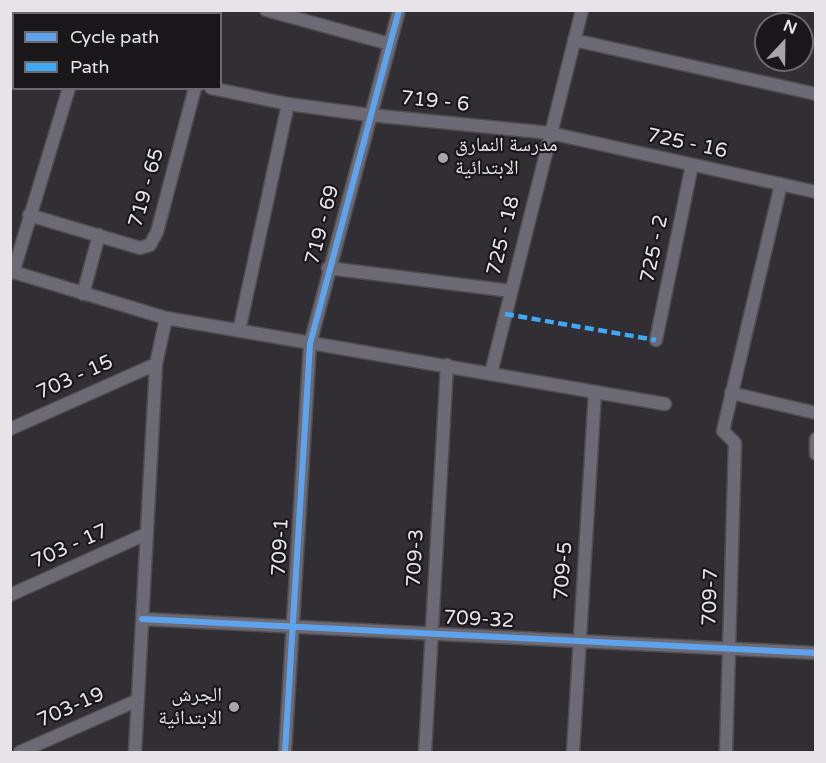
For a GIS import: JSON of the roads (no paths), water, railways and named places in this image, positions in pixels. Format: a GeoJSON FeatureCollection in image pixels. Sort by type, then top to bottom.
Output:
{"type":"FeatureCollection","features":[{"type":"Feature","properties":{"kind":"street"},"geometry":{"type":"LineString","coordinates":[[266,10],[390,44]]}},
{"type":"Feature","properties":{"kind":"street","name":"719 - 69"},"geometry":{"type":"LineString","coordinates":[[310,344],[328,268],[399,10]]}},
{"type":"Feature","properties":{"kind":"street","name":"725 - 18"},"geometry":{"type":"LineString","coordinates":[[491,373],[582,10]]}},
{"type":"Feature","properties":{"kind":"street"},"geometry":{"type":"LineString","coordinates":[[574,40],[816,94]]}},
{"type":"Feature","properties":{"kind":"street"},"geometry":{"type":"LineString","coordinates":[[68,90],[12,272],[166,318],[665,404]]}},
{"type":"Feature","properties":{"kind":"street","name":"719 - 65"},"geometry":{"type":"LineString","coordinates":[[29,215],[140,248],[150,245],[157,232],[194,90]]}},
{"type":"Feature","properties":{"kind":"street","name":"719 - 6"},"geometry":{"type":"LineString","coordinates":[[221,90],[288,104],[370,115],[550,133]]}},
{"type":"Feature","properties":{"kind":"street"},"geometry":{"type":"LineString","coordinates":[[239,331],[288,104]]}},
{"type":"Feature","properties":{"kind":"street","name":"725 - 16"},"geometry":{"type":"LineString","coordinates":[[550,133],[816,192]]}},
{"type":"Feature","properties":{"kind":"street","name":"725 - 2"},"geometry":{"type":"LineString","coordinates":[[656,340],[692,165]]}},
{"type":"Feature","properties":{"kind":"street"},"geometry":{"type":"LineString","coordinates":[[781,184],[731,393],[816,413]]}},
{"type":"Feature","properties":{"kind":"street"},"geometry":{"type":"LineString","coordinates":[[83,294],[99,235]]}},
{"type":"Feature","properties":{"kind":"street"},"geometry":{"type":"LineString","coordinates":[[328,268],[511,291]]}},
{"type":"Feature","properties":{"kind":"street"},"geometry":{"type":"LineString","coordinates":[[135,753],[156,364],[166,318]]}},
{"type":"Feature","properties":{"kind":"street","name":"709-1"},"geometry":{"type":"LineString","coordinates":[[285,753],[310,344]]}},
{"type":"Feature","properties":{"kind":"street","name":"703 - 15"},"geometry":{"type":"LineString","coordinates":[[10,429],[156,364]]}},
{"type":"Feature","properties":{"kind":"street","name":"709-3"},"geometry":{"type":"LineString","coordinates":[[425,753],[447,365]]}},
{"type":"Feature","properties":{"kind":"street","name":"709-5"},"geometry":{"type":"LineString","coordinates":[[573,753],[595,392]]}},
{"type":"Feature","properties":{"kind":"street","name":"709-7"},"geometry":{"type":"LineString","coordinates":[[726,753],[735,443],[723,431],[731,393]]}},
{"type":"Feature","properties":{"kind":"street"},"geometry":{"type":"LineString","coordinates":[[814,454],[816,439]]}},
{"type":"Feature","properties":{"kind":"street","name":"703 - 17"},"geometry":{"type":"LineString","coordinates":[[10,595],[146,534]]}},
{"type":"Feature","properties":{"kind":"street","name":"709-32"},"geometry":{"type":"LineString","coordinates":[[142,619],[816,654]]}},
{"type":"Feature","properties":{"kind":"street","name":"703-19"},"geometry":{"type":"LineString","coordinates":[[20,753],[138,700]]}},
{"type":"Feature","properties":{"kind":"place","name":"مدرسة النمارق الابتدائية"},"geometry":{"type":"Point","coordinates":[443,158]}},
{"type":"Feature","properties":{"kind":"place","name":"الجرش الابتدائية"},"geometry":{"type":"Point","coordinates":[234,707]}}]}
